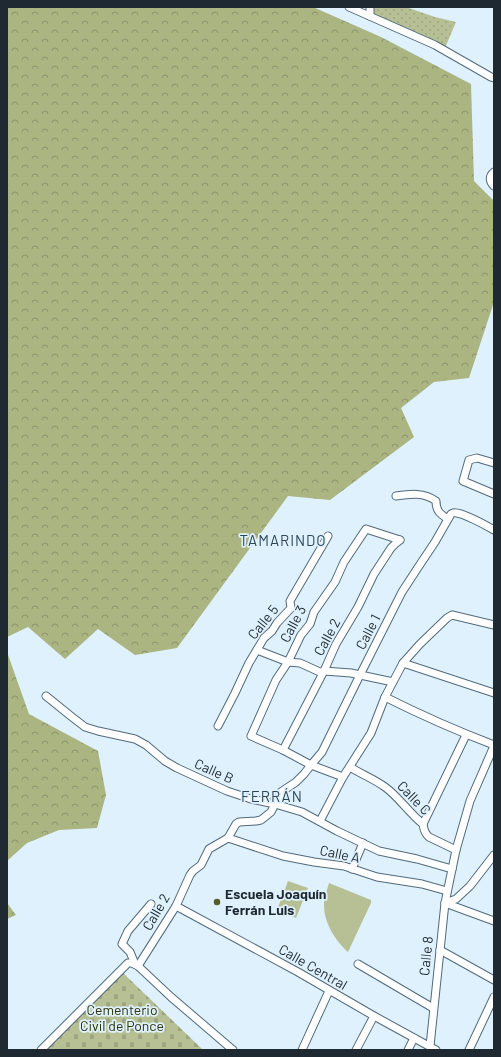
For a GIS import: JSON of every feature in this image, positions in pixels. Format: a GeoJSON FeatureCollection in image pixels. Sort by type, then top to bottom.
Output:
{"type":"FeatureCollection","features":[{"type":"Feature","properties":{"kind":"street"},"geometry":{"type":"LineString","coordinates":[[350,7],[436,46],[494,78]]}},
{"type":"Feature","properties":{"kind":"street"},"geometry":{"type":"LineString","coordinates":[[370,7],[370,16]]}},
{"type":"Feature","properties":{"kind":"street"},"geometry":{"type":"LineString","coordinates":[[494,172],[490,178],[494,186]]}},
{"type":"Feature","properties":{"kind":"street"},"geometry":{"type":"LineString","coordinates":[[494,463],[477,458],[469,460],[463,481],[494,494]]}},
{"type":"Feature","properties":{"kind":"street"},"geometry":{"type":"LineString","coordinates":[[396,496],[419,494],[434,499],[436,501],[438,512],[450,516],[456,513],[472,518],[494,530]]}},
{"type":"Feature","properties":{"kind":"street","name":"Calle 1"},"geometry":{"type":"LineString","coordinates":[[228,838],[236,824],[239,822],[256,822],[271,812],[282,790],[296,782],[322,752],[402,592],[439,536],[450,516]]}},
{"type":"Feature","properties":{"kind":"street","name":"Calle 3"},"geometry":{"type":"LineString","coordinates":[[283,750],[251,736],[276,680],[288,662],[301,635],[310,624],[314,612],[335,582],[344,562],[366,529],[400,540]]}},
{"type":"Feature","properties":{"kind":"street","name":"Calle 5"},"geometry":{"type":"LineString","coordinates":[[218,726],[249,663],[264,638],[272,631],[277,623],[291,608],[290,601],[328,536]]}},
{"type":"Feature","properties":{"kind":"street","name":"Calle 2"},"geometry":{"type":"LineString","coordinates":[[283,750],[336,644],[358,607],[374,574],[394,544],[400,540]]}},
{"type":"Feature","properties":{"kind":"street"},"geometry":{"type":"LineString","coordinates":[[320,821],[343,777],[371,733],[386,697],[403,663],[420,644],[452,615],[494,625]]}},
{"type":"Feature","properties":{"kind":"street"},"geometry":{"type":"LineString","coordinates":[[257,650],[288,662],[300,663],[323,672],[342,672],[393,682]]}},
{"type":"Feature","properties":{"kind":"street"},"geometry":{"type":"LineString","coordinates":[[403,663],[494,693]]}},
{"type":"Feature","properties":{"kind":"street","name":"Calle B"},"geometry":{"type":"LineString","coordinates":[[46,696],[85,727],[135,739],[146,745],[165,761],[227,791],[302,812],[379,851],[417,859],[452,869]]}},
{"type":"Feature","properties":{"kind":"street"},"geometry":{"type":"LineString","coordinates":[[386,697],[466,735],[494,745],[470,802],[456,852]]}},
{"type":"Feature","properties":{"kind":"street"},"geometry":{"type":"LineString","coordinates":[[423,824],[466,735]]}},
{"type":"Feature","properties":{"kind":"street"},"geometry":{"type":"LineString","coordinates":[[283,750],[311,765],[343,777]]}},
{"type":"Feature","properties":{"kind":"street","name":"Calle C"},"geometry":{"type":"LineString","coordinates":[[350,767],[385,787],[423,824],[424,830],[429,837],[456,852]]}},
{"type":"Feature","properties":{"kind":"street","name":"Calle 2"},"geometry":{"type":"LineString","coordinates":[[137,965],[176,906],[190,875],[201,865],[209,849],[228,838]]}},
{"type":"Feature","properties":{"kind":"street","name":"Calle A"},"geometry":{"type":"LineString","coordinates":[[228,838],[283,856],[344,866],[377,877],[422,884],[447,891]]}},
{"type":"Feature","properties":{"kind":"street"},"geometry":{"type":"LineString","coordinates":[[352,869],[363,843]]}},
{"type":"Feature","properties":{"kind":"street","name":"Calle 8"},"geometry":{"type":"LineString","coordinates":[[433,1048],[433,1008],[445,903],[456,852]]}},
{"type":"Feature","properties":{"kind":"street"},"geometry":{"type":"LineString","coordinates":[[445,903],[456,898],[473,883],[494,855]]}},
{"type":"Feature","properties":{"kind":"street"},"geometry":{"type":"LineString","coordinates":[[445,903],[494,921]]}},
{"type":"Feature","properties":{"kind":"street"},"geometry":{"type":"LineString","coordinates":[[151,904],[128,931],[122,944],[130,952],[137,965],[171,997],[234,1050]]}},
{"type":"Feature","properties":{"kind":"street","name":"Calle Central"},"geometry":{"type":"LineString","coordinates":[[176,906],[298,972],[329,991],[433,1048]]}},
{"type":"Feature","properties":{"kind":"street"},"geometry":{"type":"LineString","coordinates":[[440,950],[494,980]]}},
{"type":"Feature","properties":{"kind":"street"},"geometry":{"type":"LineString","coordinates":[[41,1050],[128,963],[137,965]]}},
{"type":"Feature","properties":{"kind":"street"},"geometry":{"type":"LineString","coordinates":[[358,964],[433,1008]]}},
{"type":"Feature","properties":{"kind":"street"},"geometry":{"type":"LineString","coordinates":[[302,1050],[329,991]]}},
{"type":"Feature","properties":{"kind":"street"},"geometry":{"type":"LineString","coordinates":[[469,1050],[494,997]]}},
{"type":"Feature","properties":{"kind":"street"},"geometry":{"type":"LineString","coordinates":[[356,1050],[374,1016]]}},
{"type":"Feature","properties":{"kind":"street"},"geometry":{"type":"LineString","coordinates":[[408,1050],[414,1038]]}},
{"type":"Feature","properties":{"kind":"green space"},"geometry":{"type":"Polygon","coordinates":[[[7,7],[313,7],[381,37],[471,84],[474,181],[494,201],[494,302],[469,378],[434,382],[401,408],[414,437],[330,500],[288,496],[177,648],[135,655],[98,629],[65,659],[28,627],[7,637],[7,7]]]}},
{"type":"Feature","properties":{"kind":"green space"},"geometry":{"type":"Polygon","coordinates":[[[372,7],[406,7],[435,17],[456,22],[445,48],[373,15],[372,7]]]}},
{"type":"Feature","properties":{"kind":"green space"},"geometry":{"type":"Polygon","coordinates":[[[7,652],[29,714],[98,751],[106,795],[97,828],[59,830],[27,843],[7,861],[7,652]]]}},
{"type":"Feature","properties":{"kind":"green space"},"geometry":{"type":"Polygon","coordinates":[[[288,881],[308,888],[296,918],[277,910],[288,881]]]}},
{"type":"Feature","properties":{"kind":"green space"},"geometry":{"type":"Polygon","coordinates":[[[329,883],[371,900],[371,903],[348,952],[331,931],[324,912],[324,902],[329,883]]]}},
{"type":"Feature","properties":{"kind":"green space"},"geometry":{"type":"Polygon","coordinates":[[[7,903],[16,915],[7,919],[7,903]]]}},
{"type":"Feature","properties":{"kind":"green space","name":"Cementerio Civil de Ponce"},"geometry":{"type":"Polygon","coordinates":[[[122,972],[200,1047],[203,1050],[45,1050],[122,972]]]}},
{"type":"Feature","properties":{"kind":"place","name":"Escuela Joaquín Ferrán Luis"},"geometry":{"type":"Point","coordinates":[217,902]}},
{"type":"Feature","properties":{"kind":"district","name":"TAMARINDO"},"geometry":{"type":"Point","coordinates":[283,541]}},
{"type":"Feature","properties":{"kind":"district","name":"FERRÁN"},"geometry":{"type":"Point","coordinates":[272,797]}}]}
